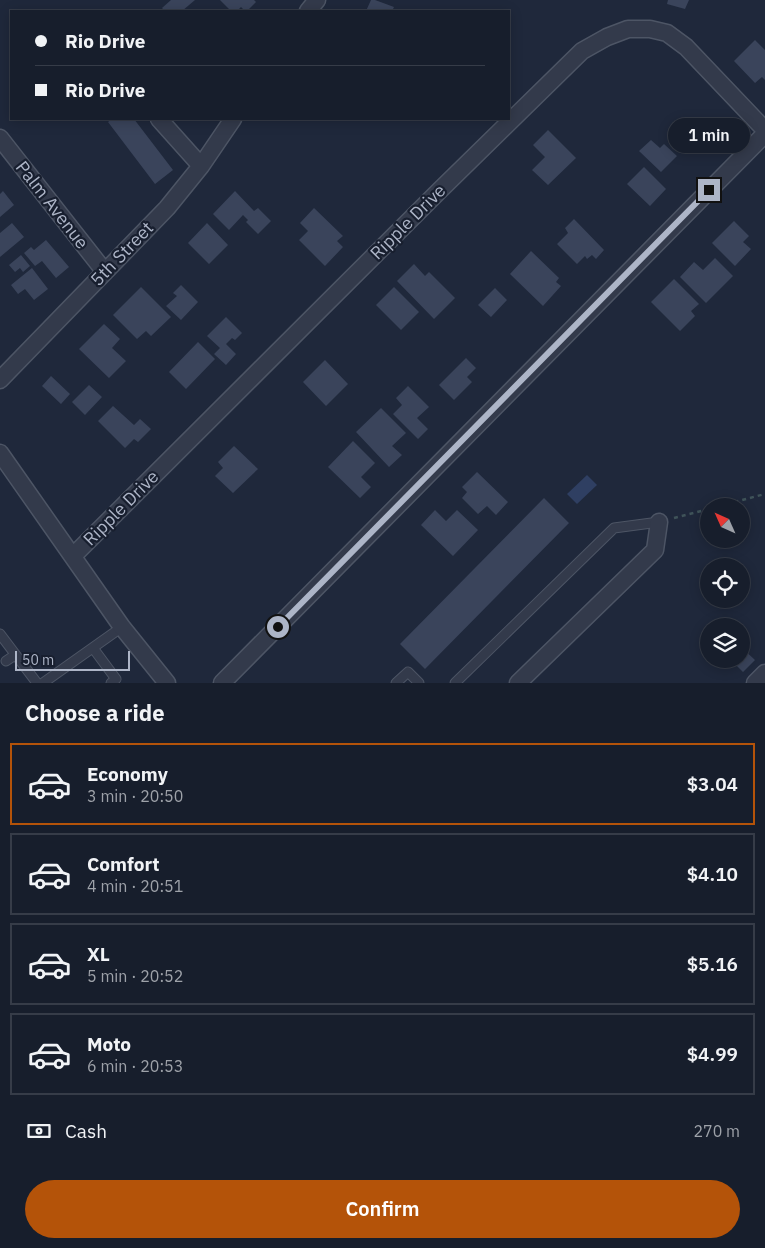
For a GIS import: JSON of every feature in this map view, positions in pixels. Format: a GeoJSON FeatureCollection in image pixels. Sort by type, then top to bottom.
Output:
{"type":"FeatureCollection","features":[{"type":"Feature","properties":{"kind":"street"},"geometry":{"type":"LineString","coordinates":[[309,10],[317,0]]}},
{"type":"Feature","properties":{"kind":"street","name":"Ripple Drive"},"geometry":{"type":"LineString","coordinates":[[73,556],[582,51],[628,29],[650,29],[667,33],[686,47],[765,132]]}},
{"type":"Feature","properties":{"kind":"street"},"geometry":{"type":"LineString","coordinates":[[160,120],[201,166]]}},
{"type":"Feature","properties":{"kind":"street","name":"5th Street"},"geometry":{"type":"LineString","coordinates":[[0,380],[167,208],[201,166],[232,120]]}},
{"type":"Feature","properties":{"kind":"street"},"geometry":{"type":"LineString","coordinates":[[222,683],[765,132]]}},
{"type":"Feature","properties":{"kind":"street","name":"Palm Avenue"},"geometry":{"type":"LineString","coordinates":[[0,138],[105,272]]}},
{"type":"Feature","properties":{"kind":"street"},"geometry":{"type":"LineString","coordinates":[[0,453],[122,627],[167,683]]}},
{"type":"Feature","properties":{"kind":"street"},"geometry":{"type":"LineString","coordinates":[[518,683],[655,550],[659,522]]}},
{"type":"Feature","properties":{"kind":"street"},"geometry":{"type":"LineString","coordinates":[[755,683],[765,673]]}},
{"type":"Feature","properties":{"kind":"lane"},"geometry":{"type":"LineString","coordinates":[[455,683],[614,528],[659,522]]}},
{"type":"Feature","properties":{"kind":"lane"},"geometry":{"type":"LineString","coordinates":[[43,683],[122,627]]}},
{"type":"Feature","properties":{"kind":"lane"},"geometry":{"type":"LineString","coordinates":[[1,637],[37,683]]}},
{"type":"Feature","properties":{"kind":"lane"},"geometry":{"type":"LineString","coordinates":[[93,648],[115,682]]}},
{"type":"Feature","properties":{"kind":"lane"},"geometry":{"type":"LineString","coordinates":[[6,661],[15,655]]}},
{"type":"Feature","properties":{"kind":"lane"},"geometry":{"type":"LineString","coordinates":[[396,683],[408,672],[419,683]]}},
{"type":"Feature","properties":{"kind":"path"},"geometry":{"type":"LineString","coordinates":[[750,498],[765,494]]}},
{"type":"Feature","properties":{"kind":"path"},"geometry":{"type":"LineString","coordinates":[[659,522],[700,511]]}},
{"type":"Feature","properties":{"kind":"water"},"geometry":{"type":"Polygon","coordinates":[[[587,475],[597,485],[577,504],[567,494],[587,475]]]}},
{"type":"Feature","properties":{"kind":"building"},"geometry":{"type":"Polygon","coordinates":[[[171,0],[195,0],[183,10],[164,10],[162,8],[171,0]]]}},
{"type":"Feature","properties":{"kind":"building"},"geometry":{"type":"Polygon","coordinates":[[[220,0],[254,0],[256,2],[248,10],[244,10],[241,7],[238,10],[230,10],[220,0]]]}},
{"type":"Feature","properties":{"kind":"building"},"geometry":{"type":"Polygon","coordinates":[[[371,0],[394,7],[392,10],[366,10],[371,0]]]}},
{"type":"Feature","properties":{"kind":"building"},"geometry":{"type":"Polygon","coordinates":[[[668,0],[689,0],[685,9],[667,4],[668,0]]]}},
{"type":"Feature","properties":{"kind":"building"},"geometry":{"type":"Polygon","coordinates":[[[755,40],[765,50],[765,80],[762,77],[755,83],[734,61],[755,40]]]}},
{"type":"Feature","properties":{"kind":"building"},"geometry":{"type":"Polygon","coordinates":[[[111,120],[135,120],[173,170],[155,184],[108,122],[111,120]]]}},
{"type":"Feature","properties":{"kind":"building"},"geometry":{"type":"Polygon","coordinates":[[[548,130],[576,158],[548,185],[532,170],[545,157],[533,145],[548,130]]]}},
{"type":"Feature","properties":{"kind":"building"},"geometry":{"type":"Polygon","coordinates":[[[651,140],[660,148],[664,144],[677,156],[661,172],[639,151],[651,140]]]}},
{"type":"Feature","properties":{"kind":"building"},"geometry":{"type":"Polygon","coordinates":[[[644,167],[666,189],[650,206],[627,184],[644,167]]]}},
{"type":"Feature","properties":{"kind":"building"},"geometry":{"type":"Polygon","coordinates":[[[3,191],[14,205],[0,217],[0,194],[3,191]]]}},
{"type":"Feature","properties":{"kind":"building"},"geometry":{"type":"Polygon","coordinates":[[[235,191],[254,211],[258,208],[271,221],[258,234],[246,222],[248,220],[243,215],[229,230],[213,214],[235,191]]]}},
{"type":"Feature","properties":{"kind":"building"},"geometry":{"type":"Polygon","coordinates":[[[314,208],[343,236],[337,241],[343,247],[325,266],[299,240],[308,231],[300,223],[314,208]]]}},
{"type":"Feature","properties":{"kind":"building"},"geometry":{"type":"Polygon","coordinates":[[[574,219],[604,250],[596,259],[592,255],[587,259],[585,256],[577,264],[557,244],[568,233],[565,228],[574,219]]]}},
{"type":"Feature","properties":{"kind":"building"},"geometry":{"type":"Polygon","coordinates":[[[734,221],[749,236],[743,242],[751,249],[735,266],[712,243],[734,221]]]}},
{"type":"Feature","properties":{"kind":"building"},"geometry":{"type":"Polygon","coordinates":[[[12,223],[24,237],[0,257],[0,233],[12,223]]]}},
{"type":"Feature","properties":{"kind":"building"},"geometry":{"type":"Polygon","coordinates":[[[207,223],[228,245],[209,264],[188,243],[207,223]]]}},
{"type":"Feature","properties":{"kind":"building"},"geometry":{"type":"Polygon","coordinates":[[[46,240],[69,267],[56,278],[42,261],[35,266],[24,253],[31,247],[34,250],[46,240]]]}},
{"type":"Feature","properties":{"kind":"building"},"geometry":{"type":"Polygon","coordinates":[[[531,251],[559,278],[556,282],[561,286],[543,306],[510,274],[531,251]]]}},
{"type":"Feature","properties":{"kind":"building"},"geometry":{"type":"Polygon","coordinates":[[[21,255],[30,266],[23,272],[20,268],[15,272],[9,265],[21,255]]]}},
{"type":"Feature","properties":{"kind":"building"},"geometry":{"type":"Polygon","coordinates":[[[715,258],[733,276],[706,303],[680,277],[694,262],[703,270],[715,258]]]}},
{"type":"Feature","properties":{"kind":"building"},"geometry":{"type":"Polygon","coordinates":[[[414,264],[425,276],[429,272],[455,298],[434,319],[397,281],[414,264]]]}},
{"type":"Feature","properties":{"kind":"building"},"geometry":{"type":"Polygon","coordinates":[[[32,268],[48,289],[34,300],[25,289],[18,294],[11,285],[32,268]]]}},
{"type":"Feature","properties":{"kind":"building"},"geometry":{"type":"Polygon","coordinates":[[[674,279],[699,304],[691,311],[695,316],[680,331],[651,302],[674,279]]]}},
{"type":"Feature","properties":{"kind":"building"},"geometry":{"type":"Polygon","coordinates":[[[181,285],[198,302],[181,320],[166,306],[177,296],[173,293],[181,285]]]}},
{"type":"Feature","properties":{"kind":"building"},"geometry":{"type":"Polygon","coordinates":[[[141,287],[171,317],[151,336],[146,331],[137,339],[113,315],[141,287]]]}},
{"type":"Feature","properties":{"kind":"building"},"geometry":{"type":"Polygon","coordinates":[[[394,287],[419,312],[401,330],[376,305],[394,287]]]}},
{"type":"Feature","properties":{"kind":"building"},"geometry":{"type":"Polygon","coordinates":[[[495,288],[507,300],[491,317],[478,305],[495,288]]]}},
{"type":"Feature","properties":{"kind":"building"},"geometry":{"type":"Polygon","coordinates":[[[226,317],[242,333],[235,340],[232,338],[226,344],[236,354],[226,365],[214,354],[220,348],[207,336],[226,317]]]}},
{"type":"Feature","properties":{"kind":"building"},"geometry":{"type":"Polygon","coordinates":[[[104,324],[120,339],[112,348],[126,361],[109,378],[79,349],[104,324]]]}},
{"type":"Feature","properties":{"kind":"building"},"geometry":{"type":"Polygon","coordinates":[[[198,342],[215,359],[186,389],[169,372],[198,342]]]}},
{"type":"Feature","properties":{"kind":"building"},"geometry":{"type":"Polygon","coordinates":[[[466,358],[476,368],[467,377],[472,382],[454,400],[439,385],[466,358]]]}},
{"type":"Feature","properties":{"kind":"building"},"geometry":{"type":"Polygon","coordinates":[[[325,360],[348,384],[326,406],[303,382],[325,360]]]}},
{"type":"Feature","properties":{"kind":"building"},"geometry":{"type":"Polygon","coordinates":[[[51,376],[70,394],[61,404],[42,386],[51,376]]]}},
{"type":"Feature","properties":{"kind":"building"},"geometry":{"type":"Polygon","coordinates":[[[89,385],[102,397],[85,415],[72,402],[89,385]]]}},
{"type":"Feature","properties":{"kind":"building"},"geometry":{"type":"Polygon","coordinates":[[[408,386],[429,407],[417,418],[428,429],[418,439],[393,414],[402,405],[396,398],[408,386]]]}},
{"type":"Feature","properties":{"kind":"building"},"geometry":{"type":"Polygon","coordinates":[[[113,406],[134,425],[140,419],[151,429],[138,442],[134,439],[125,448],[98,421],[113,406]]]}},
{"type":"Feature","properties":{"kind":"building"},"geometry":{"type":"Polygon","coordinates":[[[381,408],[406,433],[392,446],[402,455],[389,467],[356,432],[381,408]]]}},
{"type":"Feature","properties":{"kind":"building"},"geometry":{"type":"Polygon","coordinates":[[[353,441],[375,463],[361,477],[371,487],[360,498],[328,467],[353,441]]]}},
{"type":"Feature","properties":{"kind":"building"},"geometry":{"type":"Polygon","coordinates":[[[234,446],[258,469],[233,493],[215,476],[223,468],[218,462],[234,446]]]}},
{"type":"Feature","properties":{"kind":"building"},"geometry":{"type":"Polygon","coordinates":[[[477,472],[508,502],[496,515],[487,506],[478,514],[462,498],[467,492],[462,487],[477,472]]]}},
{"type":"Feature","properties":{"kind":"building"},"geometry":{"type":"Polygon","coordinates":[[[544,498],[569,523],[425,669],[400,644],[544,498]]]}},
{"type":"Feature","properties":{"kind":"building"},"geometry":{"type":"Polygon","coordinates":[[[435,510],[446,521],[457,510],[478,530],[453,556],[421,525],[435,510]]]}},
{"type":"Feature","properties":{"kind":"building"},"geometry":{"type":"Polygon","coordinates":[[[750,655],[755,660],[750,665],[750,655]]]}},
{"type":"Feature","properties":{"kind":"building"},"geometry":{"type":"Polygon","coordinates":[[[739,668],[747,668],[743,672],[739,668]]]}},
{"type":"Feature","properties":{"kind":"route"},"geometry":{"type":"LineString","coordinates":[[278,627],[709,190]]}}]}
